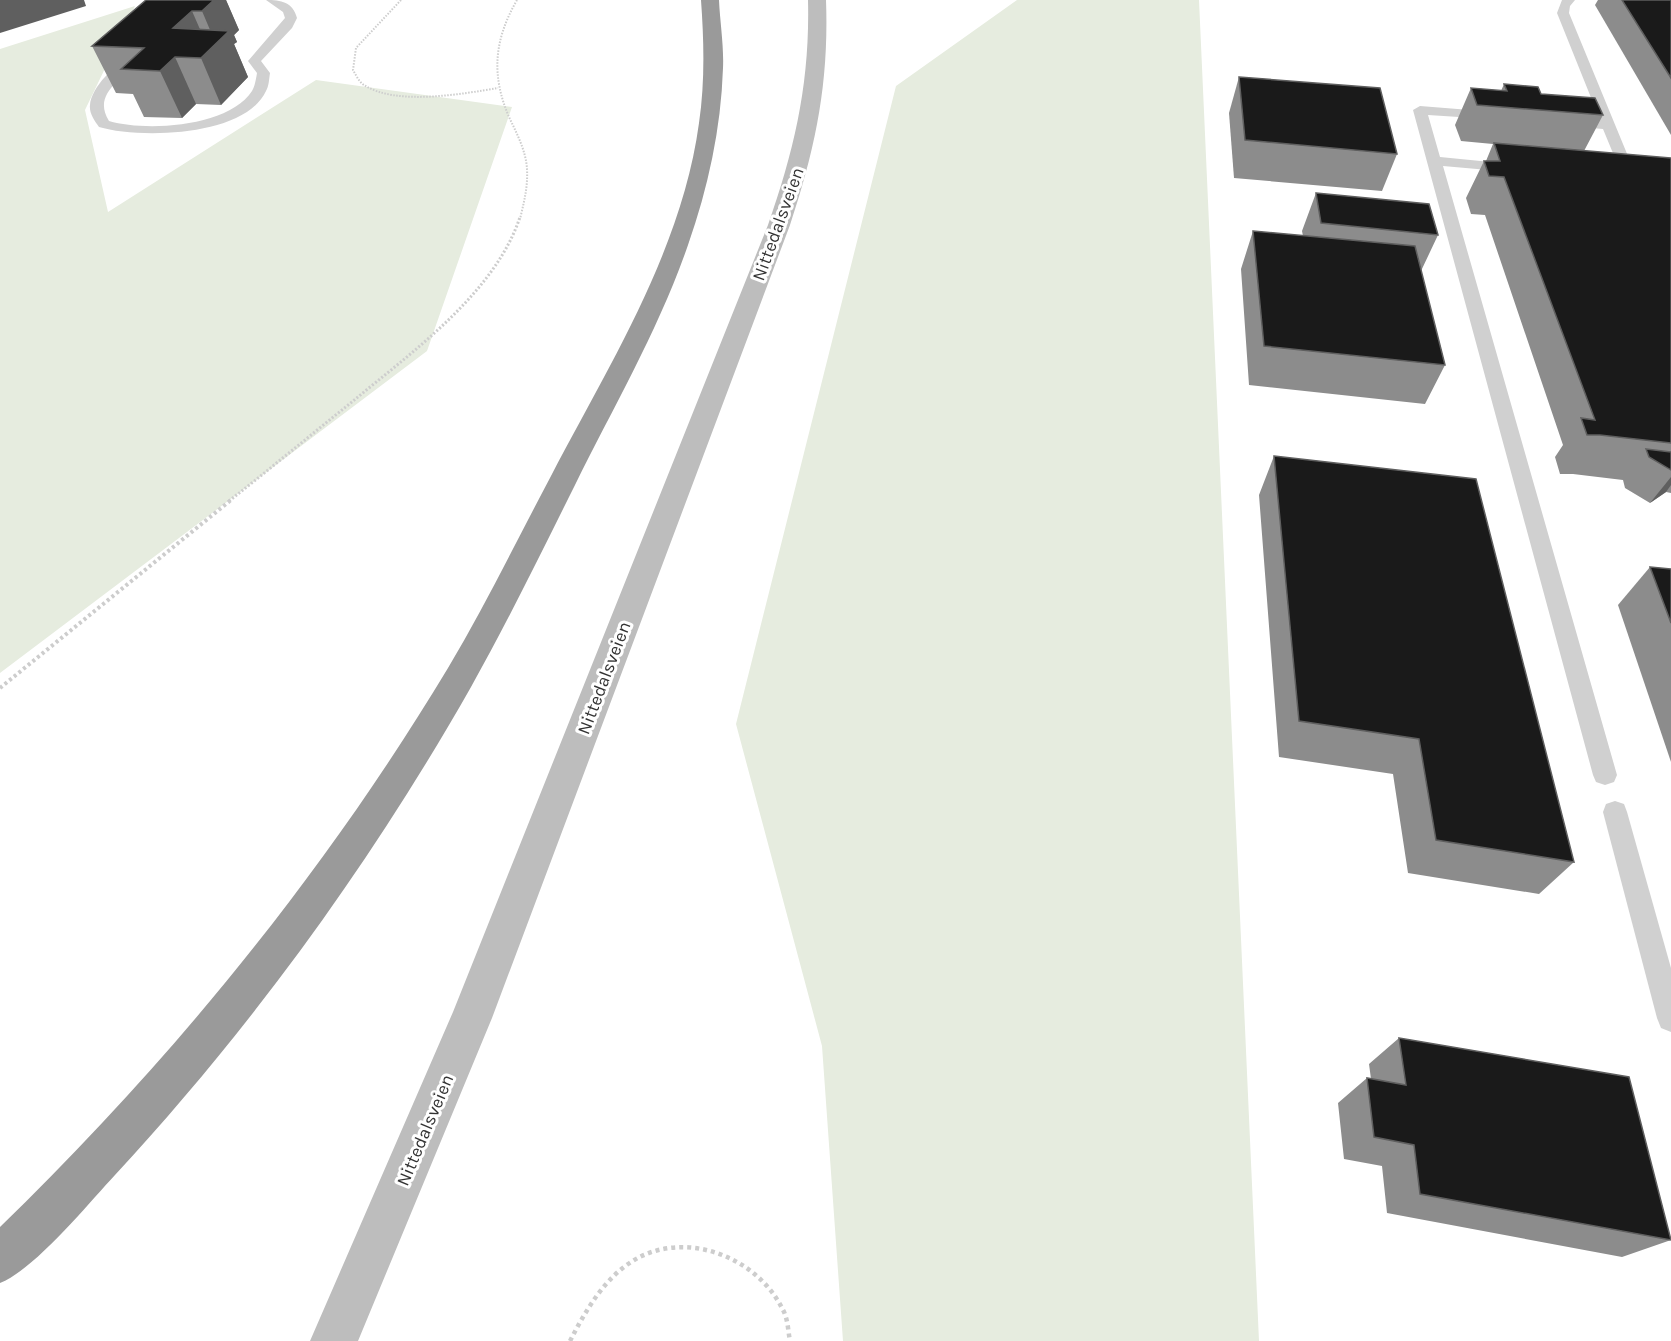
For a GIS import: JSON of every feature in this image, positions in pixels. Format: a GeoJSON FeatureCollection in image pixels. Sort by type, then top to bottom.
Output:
{"type":"FeatureCollection","features":[{"type":"Feature","properties":{"kind":"highway"},"geometry":{"type":"LineString","coordinates":[[0,1260],[127,1131],[223,1018],[357,839],[460,675],[620,372],[677,246],[704,163],[710,130],[716,71],[710,0]]}},
{"type":"Feature","properties":{"kind":"main road","name":"Nittedalsveien"},"geometry":{"type":"LineString","coordinates":[[334,1341],[471,1018],[779,225],[806,147],[813,116],[819,41],[817,0]]}},
{"type":"Feature","properties":{"kind":"lane"},"geometry":{"type":"LineString","coordinates":[[141,53],[99,92],[95,109],[104,124],[122,130],[158,130],[195,126],[226,117],[243,107],[262,86],[264,73],[254,61],[288,25],[291,18],[289,10],[272,0]]}},
{"type":"Feature","properties":{"kind":"lane"},"geometry":{"type":"LineString","coordinates":[[1569,0],[1564,5],[1563,13],[1630,178],[1607,176]]}},
{"type":"Feature","properties":{"kind":"lane"},"geometry":{"type":"LineString","coordinates":[[1503,116],[1420,110],[1605,775]]}},
{"type":"Feature","properties":{"kind":"lane"},"geometry":{"type":"LineString","coordinates":[[1550,120],[1608,125]]}},
{"type":"Feature","properties":{"kind":"lane"},"geometry":{"type":"LineString","coordinates":[[1434,161],[1526,169]]}},
{"type":"Feature","properties":{"kind":"lane"},"geometry":{"type":"LineString","coordinates":[[1615,812],[1671,1018]]}},
{"type":"Feature","properties":{"kind":"path"},"geometry":{"type":"LineString","coordinates":[[401,0],[356,48],[352,56],[353,72],[360,81],[386,93],[408,97],[498,88]]}},
{"type":"Feature","properties":{"kind":"path"},"geometry":{"type":"LineString","coordinates":[[0,688],[373,387],[437,331],[470,297],[487,275],[513,233],[525,191],[527,170],[524,152],[498,88],[495,69],[503,24],[517,0]]}},
{"type":"Feature","properties":{"kind":"path"},"geometry":{"type":"LineString","coordinates":[[570,1341],[583,1315],[607,1284],[633,1261],[665,1248],[699,1246],[735,1260],[763,1281],[783,1310],[790,1341]]}},
{"type":"Feature","properties":{"kind":"shaded area"},"geometry":{"type":"Polygon","coordinates":[[[1017,0],[1199,0],[1259,1341],[843,1341],[822,1046],[736,724],[896,86],[1017,0]]]}},
{"type":"Feature","properties":{"kind":"shaded area"},"geometry":{"type":"Polygon","coordinates":[[[135,6],[85,110],[108,212],[316,80],[512,107],[427,351],[0,673],[0,49],[135,6]]]}},
{"type":"Feature","properties":{"kind":"building"},"geometry":{"type":"Polygon","coordinates":[[[146,0],[214,0],[202,11],[192,11],[173,28],[229,31],[201,58],[175,57],[160,71],[121,69],[144,48],[92,46],[146,0]]]}},
{"type":"Feature","properties":{"kind":"building"},"geometry":{"type":"Polygon","coordinates":[[[1622,0],[1671,0],[1671,78],[1622,0]]]}},
{"type":"Feature","properties":{"kind":"building"},"geometry":{"type":"Polygon","coordinates":[[[1239,77],[1380,88],[1397,154],[1245,140],[1239,77]]]}},
{"type":"Feature","properties":{"kind":"building"},"geometry":{"type":"Polygon","coordinates":[[[1504,84],[1538,87],[1541,94],[1595,98],[1603,115],[1477,105],[1471,88],[1507,91],[1504,84]]]}},
{"type":"Feature","properties":{"kind":"building"},"geometry":{"type":"Polygon","coordinates":[[[1494,143],[1671,158],[1671,443],[1587,435],[1581,418],[1595,420],[1504,177],[1489,176],[1484,161],[1500,161],[1494,143]]]}},
{"type":"Feature","properties":{"kind":"building"},"geometry":{"type":"Polygon","coordinates":[[[1316,193],[1429,204],[1438,235],[1321,223],[1316,193]]]}},
{"type":"Feature","properties":{"kind":"building"},"geometry":{"type":"Polygon","coordinates":[[[1253,231],[1415,246],[1445,365],[1264,346],[1253,231]]]}},
{"type":"Feature","properties":{"kind":"building"},"geometry":{"type":"Polygon","coordinates":[[[1646,449],[1671,452],[1671,470],[1649,457],[1646,449]]]}},
{"type":"Feature","properties":{"kind":"building"},"geometry":{"type":"Polygon","coordinates":[[[1274,456],[1476,479],[1574,862],[1436,840],[1419,739],[1299,721],[1274,456]]]}},
{"type":"Feature","properties":{"kind":"building"},"geometry":{"type":"Polygon","coordinates":[[[1650,567],[1671,569],[1671,623],[1650,567]]]}},
{"type":"Feature","properties":{"kind":"building"},"geometry":{"type":"Polygon","coordinates":[[[1399,1038],[1629,1077],[1671,1240],[1420,1194],[1414,1145],[1374,1137],[1367,1078],[1406,1085],[1399,1038]]]}}]}
